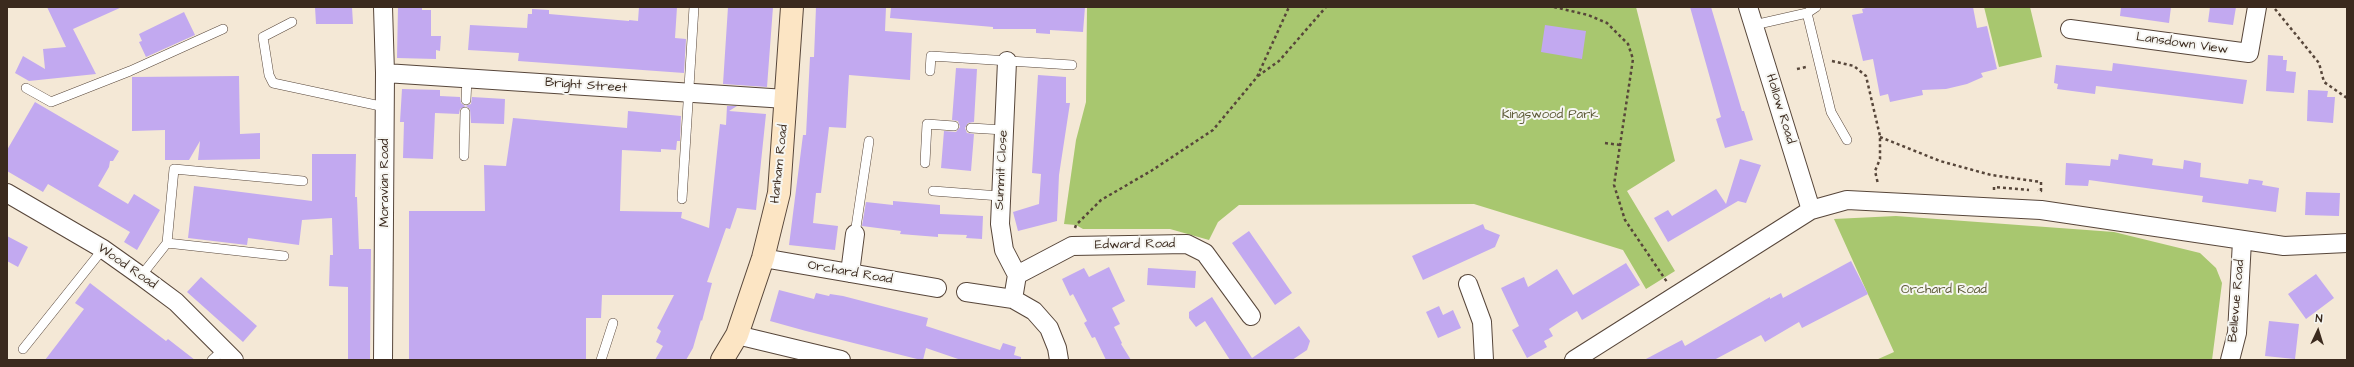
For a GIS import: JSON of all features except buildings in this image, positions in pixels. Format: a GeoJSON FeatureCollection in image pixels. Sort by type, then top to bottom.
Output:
{"type":"FeatureCollection","features":[{"type":"Feature","properties":{"kind":"main road","name":"Hanham Road"},"geometry":{"type":"LineString","coordinates":[[722,360],[737,335],[763,258],[779,193],[792,7]]}},
{"type":"Feature","properties":{"kind":"street","name":"Moravian Road"},"geometry":{"type":"LineString","coordinates":[[383,7],[385,73],[383,360]]}},
{"type":"Feature","properties":{"kind":"street","name":"Hollow Road"},"geometry":{"type":"LineString","coordinates":[[1748,7],[1811,210]]}},
{"type":"Feature","properties":{"kind":"street","name":"Lansdown View"},"geometry":{"type":"LineString","coordinates":[[2070,29],[2249,53],[2257,7]]}},
{"type":"Feature","properties":{"kind":"street","name":"Summit Close"},"geometry":{"type":"LineString","coordinates":[[1007,61],[1000,196],[1001,238],[1009,263],[1017,275]]}},
{"type":"Feature","properties":{"kind":"street","name":"Bright Street"},"geometry":{"type":"LineString","coordinates":[[385,73],[690,94],[786,99]]}},
{"type":"Feature","properties":{"kind":"street","name":"Wood Road"},"geometry":{"type":"LineString","coordinates":[[7,193],[103,249],[176,302],[223,356]]}},
{"type":"Feature","properties":{"kind":"street"},"geometry":{"type":"LineString","coordinates":[[1574,360],[1811,210],[1847,200],[2041,210],[2242,241],[2284,246],[2347,243]]}},
{"type":"Feature","properties":{"kind":"street"},"geometry":{"type":"LineString","coordinates":[[850,273],[855,234]]}},
{"type":"Feature","properties":{"kind":"street","name":"Bellevue Road"},"geometry":{"type":"LineString","coordinates":[[2230,360],[2237,333],[2242,241]]}},
{"type":"Feature","properties":{"kind":"street","name":"Edward Road"},"geometry":{"type":"LineString","coordinates":[[1017,275],[1072,246],[1187,244],[1205,253],[1251,316]]}},
{"type":"Feature","properties":{"kind":"street","name":"Orchard Road"},"geometry":{"type":"LineString","coordinates":[[763,258],[937,288]]}},
{"type":"Feature","properties":{"kind":"street"},"geometry":{"type":"LineString","coordinates":[[1013,299],[1017,275]]}},
{"type":"Feature","properties":{"kind":"street"},"geometry":{"type":"LineString","coordinates":[[1468,284],[1482,322],[1484,360]]}},
{"type":"Feature","properties":{"kind":"street"},"geometry":{"type":"LineString","coordinates":[[966,292],[1013,299],[1034,311],[1049,328],[1057,348],[1059,360]]}},
{"type":"Feature","properties":{"kind":"street"},"geometry":{"type":"LineString","coordinates":[[737,335],[841,360]]}},
{"type":"Feature","properties":{"kind":"lane"},"geometry":{"type":"LineString","coordinates":[[682,198],[690,94],[694,7]]}},
{"type":"Feature","properties":{"kind":"lane"},"geometry":{"type":"LineString","coordinates":[[1754,25],[1807,13],[1816,7]]}},
{"type":"Feature","properties":{"kind":"lane"},"geometry":{"type":"LineString","coordinates":[[1807,13],[1831,112],[1847,140]]}},
{"type":"Feature","properties":{"kind":"lane"},"geometry":{"type":"LineString","coordinates":[[292,22],[263,37],[269,75],[273,83],[385,107]]}},
{"type":"Feature","properties":{"kind":"lane"},"geometry":{"type":"LineString","coordinates":[[26,88],[51,102],[130,71],[223,29]]}},
{"type":"Feature","properties":{"kind":"lane"},"geometry":{"type":"LineString","coordinates":[[930,71],[931,56],[1072,65]]}},
{"type":"Feature","properties":{"kind":"lane"},"geometry":{"type":"LineString","coordinates":[[466,100],[467,78]]}},
{"type":"Feature","properties":{"kind":"lane"},"geometry":{"type":"LineString","coordinates":[[464,156],[465,112]]}},
{"type":"Feature","properties":{"kind":"lane"},"geometry":{"type":"LineString","coordinates":[[925,163],[927,124],[954,126]]}},
{"type":"Feature","properties":{"kind":"lane"},"geometry":{"type":"LineString","coordinates":[[971,128],[1004,130]]}},
{"type":"Feature","properties":{"kind":"lane"},"geometry":{"type":"LineString","coordinates":[[855,234],[869,141]]}},
{"type":"Feature","properties":{"kind":"lane"},"geometry":{"type":"LineString","coordinates":[[141,276],[167,243],[174,169],[303,182]]}},
{"type":"Feature","properties":{"kind":"lane"},"geometry":{"type":"LineString","coordinates":[[933,191],[1000,196]]}},
{"type":"Feature","properties":{"kind":"lane"},"geometry":{"type":"LineString","coordinates":[[167,243],[284,256]]}},
{"type":"Feature","properties":{"kind":"lane"},"geometry":{"type":"LineString","coordinates":[[23,349],[103,249]]}},
{"type":"Feature","properties":{"kind":"lane"},"geometry":{"type":"LineString","coordinates":[[601,360],[613,323]]}},
{"type":"Feature","properties":{"kind":"path"},"geometry":{"type":"LineString","coordinates":[[1257,77],[1289,7]]}},
{"type":"Feature","properties":{"kind":"path"},"geometry":{"type":"LineString","coordinates":[[1072,246],[1076,225],[1101,200],[1151,171],[1213,130],[1257,77],[1279,61],[1326,7]]}},
{"type":"Feature","properties":{"kind":"path"},"geometry":{"type":"LineString","coordinates":[[1554,7],[1588,14],[1607,24],[1628,44],[1633,59],[1614,185],[1625,220],[1660,274]]}},
{"type":"Feature","properties":{"kind":"path"},"geometry":{"type":"LineString","coordinates":[[2273,7],[2319,63],[2324,82],[2347,98]]}},
{"type":"Feature","properties":{"kind":"path"},"geometry":{"type":"LineString","coordinates":[[1797,69],[1832,61],[1847,64],[1861,70],[1866,76],[1880,137],[1880,159],[1875,171],[1881,202]]}},
{"type":"Feature","properties":{"kind":"path"},"geometry":{"type":"LineString","coordinates":[[1880,137],[1940,161],[1990,175],[2041,182],[2041,190],[1994,187],[1992,207]]}},
{"type":"Feature","properties":{"kind":"path"},"geometry":{"type":"LineString","coordinates":[[1605,143],[1620,145]]}},
{"type":"Feature","properties":{"kind":"green space","name":"Kingswood Park"},"geometry":{"type":"Polygon","coordinates":[[[1087,7],[1636,7],[1675,161],[1627,191],[1675,271],[1646,289],[1623,250],[1474,204],[1239,205],[1218,222],[1209,240],[1170,229],[1083,229],[1076,225],[1064,224],[1076,140],[1086,102],[1087,7]]]}},
{"type":"Feature","properties":{"kind":"green space"},"geometry":{"type":"Polygon","coordinates":[[[1984,7],[2030,7],[2042,57],[1999,67],[1984,7]]]}},
{"type":"Feature","properties":{"kind":"green space","name":"Orchard Road"},"geometry":{"type":"Polygon","coordinates":[[[1896,216],[2114,232],[2200,253],[2216,268],[2222,283],[2212,360],[1876,360],[1894,352],[1834,219],[1896,216]]]}}]}
